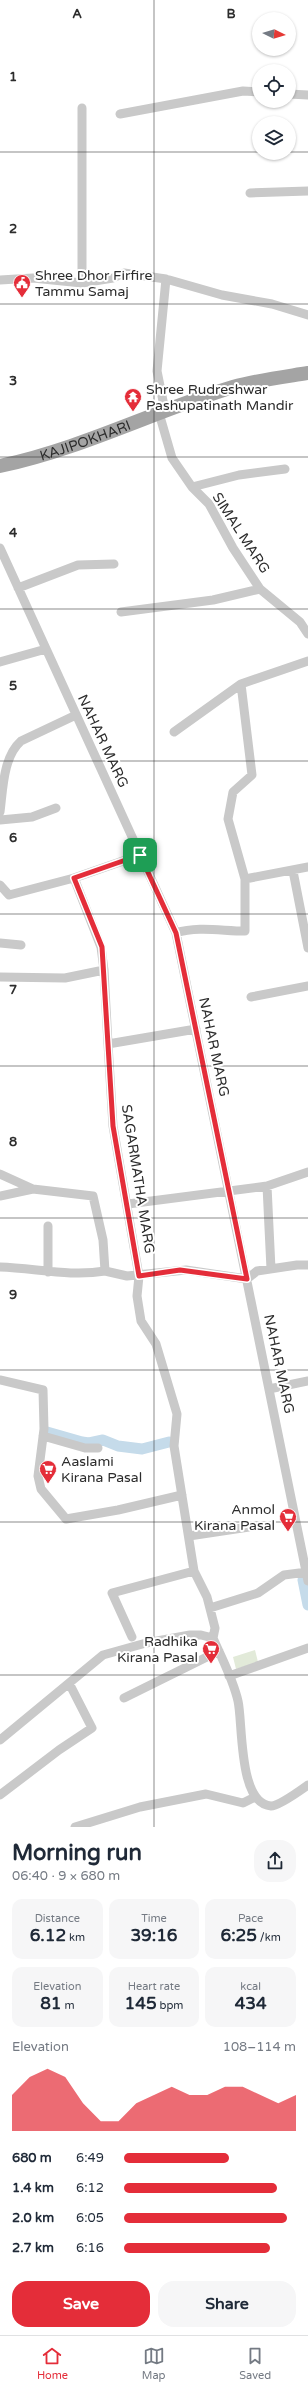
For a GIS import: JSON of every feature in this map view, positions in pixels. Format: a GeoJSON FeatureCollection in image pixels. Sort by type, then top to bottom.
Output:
{"type":"FeatureCollection","features":[{"type":"Feature","properties":{"kind":"main road","name":"KAJIPOKHARI"},"geometry":{"type":"LineString","coordinates":[[0,466],[76,446],[162,412],[234,387],[308,373]]}},
{"type":"Feature","properties":{"kind":"street"},"geometry":{"type":"LineString","coordinates":[[120,114],[236,92],[252,92]]}},
{"type":"Feature","properties":{"kind":"street"},"geometry":{"type":"LineString","coordinates":[[296,95],[308,96]]}},
{"type":"Feature","properties":{"kind":"street"},"geometry":{"type":"LineString","coordinates":[[82,108],[82,283]]}},
{"type":"Feature","properties":{"kind":"street"},"geometry":{"type":"LineString","coordinates":[[250,192],[308,191]]}},
{"type":"Feature","properties":{"kind":"street"},"geometry":{"type":"LineString","coordinates":[[0,280],[33,278],[82,283],[113,278],[124,273],[166,279],[222,295],[272,304],[308,315]]}},
{"type":"Feature","properties":{"kind":"street","name":"SIMAL MARG"},"geometry":{"type":"LineString","coordinates":[[166,279],[157,371],[162,412],[172,458],[192,487],[209,504],[233,548],[260,588],[300,622],[308,634]]}},
{"type":"Feature","properties":{"kind":"street"},"geometry":{"type":"LineString","coordinates":[[192,487],[239,475],[285,469]]}},
{"type":"Feature","properties":{"kind":"street","name":"NAHAR MARG"},"geometry":{"type":"LineString","coordinates":[[0,548],[176,933],[244,1279],[269,1389],[307,1576]]}},
{"type":"Feature","properties":{"kind":"street"},"geometry":{"type":"LineString","coordinates":[[18,588],[78,565],[114,564]]}},
{"type":"Feature","properties":{"kind":"street"},"geometry":{"type":"LineString","coordinates":[[120,612],[213,600],[260,588]]}},
{"type":"Feature","properties":{"kind":"street"},"geometry":{"type":"LineString","coordinates":[[0,662],[46,649]]}},
{"type":"Feature","properties":{"kind":"street"},"geometry":{"type":"LineString","coordinates":[[174,732],[241,684],[308,661]]}},
{"type":"Feature","properties":{"kind":"street"},"geometry":{"type":"LineString","coordinates":[[176,933],[193,928],[214,932],[245,931],[245,879],[228,819],[232,792],[252,775],[241,684]]}},
{"type":"Feature","properties":{"kind":"street"},"geometry":{"type":"LineString","coordinates":[[0,812],[3,772],[14,748],[21,741],[76,715]]}},
{"type":"Feature","properties":{"kind":"street"},"geometry":{"type":"LineString","coordinates":[[0,820],[32,817],[56,808]]}},
{"type":"Feature","properties":{"kind":"street"},"geometry":{"type":"LineString","coordinates":[[0,885],[9,895],[74,878],[140,855]]}},
{"type":"Feature","properties":{"kind":"street"},"geometry":{"type":"LineString","coordinates":[[245,879],[293,871],[308,866]]}},
{"type":"Feature","properties":{"kind":"street"},"geometry":{"type":"LineString","coordinates":[[293,871],[308,948]]}},
{"type":"Feature","properties":{"kind":"street","name":"SAGARMATHA MARG"},"geometry":{"type":"LineString","coordinates":[[74,878],[102,947],[113,1126],[128,1204],[139,1276],[137,1296],[140,1321],[156,1344],[177,1414],[174,1446],[194,1571],[202,1585],[210,1608],[215,1628],[213,1638],[238,1702],[243,1758],[255,1797]]}},
{"type":"Feature","properties":{"kind":"street"},"geometry":{"type":"LineString","coordinates":[[0,944],[21,945]]}},
{"type":"Feature","properties":{"kind":"street"},"geometry":{"type":"LineString","coordinates":[[0,976],[65,978],[104,970]]}},
{"type":"Feature","properties":{"kind":"street"},"geometry":{"type":"LineString","coordinates":[[251,997],[308,986]]}},
{"type":"Feature","properties":{"kind":"street"},"geometry":{"type":"LineString","coordinates":[[108,1044],[196,1029]]}},
{"type":"Feature","properties":{"kind":"street"},"geometry":{"type":"LineString","coordinates":[[128,1204],[226,1190],[267,1186],[308,1172]]}},
{"type":"Feature","properties":{"kind":"street"},"geometry":{"type":"LineString","coordinates":[[0,1174],[33,1189],[94,1196],[103,1240],[105,1271]]}},
{"type":"Feature","properties":{"kind":"street"},"geometry":{"type":"LineString","coordinates":[[267,1186],[271,1269]]}},
{"type":"Feature","properties":{"kind":"street"},"geometry":{"type":"LineString","coordinates":[[0,1196],[33,1189]]}},
{"type":"Feature","properties":{"kind":"street"},"geometry":{"type":"LineString","coordinates":[[48,1226],[48,1272]]}},
{"type":"Feature","properties":{"kind":"street"},"geometry":{"type":"LineString","coordinates":[[0,1267],[37,1269],[48,1272],[93,1273],[105,1271],[127,1276],[139,1276],[180,1270],[244,1279],[257,1271],[308,1265]]}},
{"type":"Feature","properties":{"kind":"street"},"geometry":{"type":"LineString","coordinates":[[0,1380],[43,1390],[43,1436],[38,1476],[40,1484],[50,1502],[66,1519],[118,1510],[182,1495]]}},
{"type":"Feature","properties":{"kind":"street"},"geometry":{"type":"LineString","coordinates":[[269,1389],[308,1381]]}},
{"type":"Feature","properties":{"kind":"street"},"geometry":{"type":"LineString","coordinates":[[43,1436],[85,1448],[98,1448]]}},
{"type":"Feature","properties":{"kind":"street"},"geometry":{"type":"LineString","coordinates":[[189,1536],[249,1527]]}},
{"type":"Feature","properties":{"kind":"street"},"geometry":{"type":"LineString","coordinates":[[132,1637],[112,1593],[194,1571]]}},
{"type":"Feature","properties":{"kind":"street"},"geometry":{"type":"LineString","coordinates":[[210,1608],[258,1593],[284,1575],[307,1576]]}},
{"type":"Feature","properties":{"kind":"street"},"geometry":{"type":"LineString","coordinates":[[0,1740],[103,1655],[116,1650],[190,1635],[201,1635],[213,1638]]}},
{"type":"Feature","properties":{"kind":"street"},"geometry":{"type":"LineString","coordinates":[[229,1676],[308,1648]]}},
{"type":"Feature","properties":{"kind":"street"},"geometry":{"type":"LineString","coordinates":[[124,1698],[219,1652]]}},
{"type":"Feature","properties":{"kind":"street"},"geometry":{"type":"LineString","coordinates":[[0,1795],[59,1750],[92,1728],[69,1683]]}},
{"type":"Feature","properties":{"kind":"street"},"geometry":{"type":"LineString","coordinates":[[75,1827],[140,1807],[206,1794],[243,1803],[255,1797],[266,1804],[277,1804],[308,1785]]}},
{"type":"Feature","properties":{"kind":"green space"},"geometry":{"type":"Polygon","coordinates":[[[255,1650],[258,1662],[236,1669],[233,1657],[255,1650]]]}},
{"type":"Feature","properties":{"kind":"waterway"},"geometry":{"type":"LineString","coordinates":[[47,1432],[82,1442],[89,1443],[103,1440],[118,1446],[142,1449],[169,1442]]}},
{"type":"Feature","properties":{"kind":"waterway"},"geometry":{"type":"LineString","coordinates":[[303,1580],[308,1605]]}},
{"type":"Feature","properties":{"kind":"place","name":"Shree Dhor Firfire Tammu Samaj"},"geometry":{"type":"Point","coordinates":[22,298]}},
{"type":"Feature","properties":{"kind":"place","name":"Shree Rudreshwar Pashupatinath Mandir"},"geometry":{"type":"Point","coordinates":[133,412]}},
{"type":"Feature","properties":{"kind":"place","name":"Aaslami Kirana Pasal"},"geometry":{"type":"Point","coordinates":[48,1484]}},
{"type":"Feature","properties":{"kind":"place","name":"Anmol Kirana Pasal"},"geometry":{"type":"Point","coordinates":[288,1532]}},
{"type":"Feature","properties":{"kind":"place","name":"Radhika Kirana Pasal"},"geometry":{"type":"Point","coordinates":[211,1664]}},
{"type":"Feature","properties":{"kind":"route"},"geometry":{"type":"LineString","coordinates":[[140,855],[176,933],[247,1279],[186,1270],[172,1270],[139,1276],[128,1204],[113,1126],[102,947],[74,878],[140,855]]}}]}
